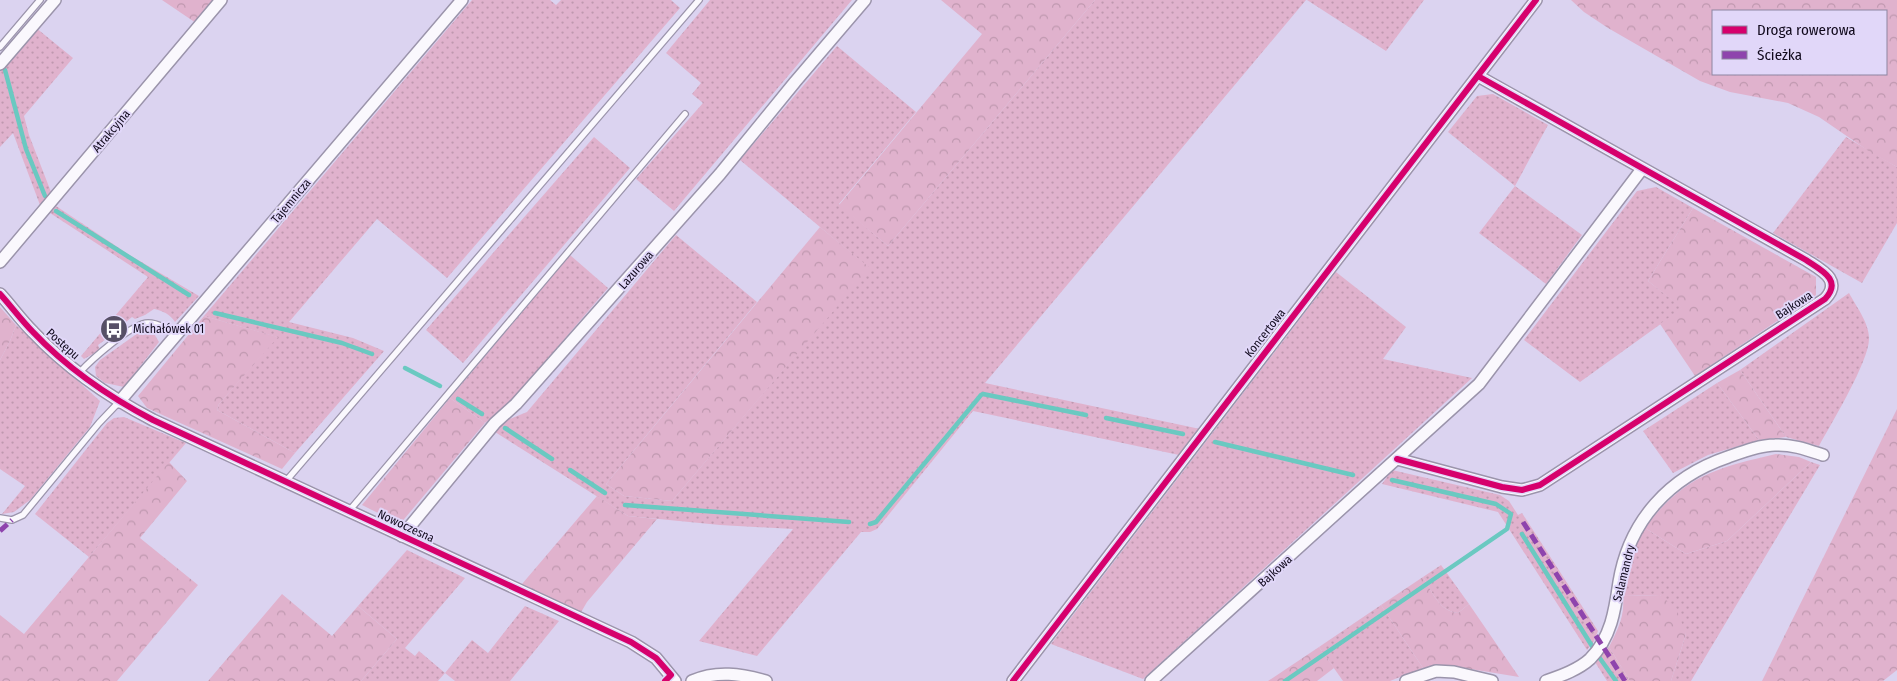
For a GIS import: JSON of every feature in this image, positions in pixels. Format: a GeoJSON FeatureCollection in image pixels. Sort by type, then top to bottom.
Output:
{"type":"FeatureCollection","features":[{"type":"Feature","properties":{"kind":"street"},"geometry":{"type":"LineString","coordinates":[[0,64],[55,0]]}},
{"type":"Feature","properties":{"kind":"street","name":"Atrakcyjna"},"geometry":{"type":"LineString","coordinates":[[0,262],[221,0]]}},
{"type":"Feature","properties":{"kind":"street","name":"Tajemnicza"},"geometry":{"type":"LineString","coordinates":[[120,402],[462,0]]}},
{"type":"Feature","properties":{"kind":"street","name":"Lazurowa"},"geometry":{"type":"LineString","coordinates":[[402,536],[495,423],[528,390],[720,174],[865,0]]}},
{"type":"Feature","properties":{"kind":"street","name":"Koncertowa"},"geometry":{"type":"LineString","coordinates":[[1013,681],[1536,0]]}},
{"type":"Feature","properties":{"kind":"street","name":"Bajkowa"},"geometry":{"type":"LineString","coordinates":[[1397,459],[1502,487],[1522,490],[1540,485],[1828,296],[1832,285],[1831,279],[1824,271],[1478,76]]}},
{"type":"Feature","properties":{"kind":"street","name":"Bajkowa"},"geometry":{"type":"LineString","coordinates":[[1152,681],[1479,384],[1642,169]]}},
{"type":"Feature","properties":{"kind":"street","name":"Postępu"},"geometry":{"type":"LineString","coordinates":[[0,294],[33,332],[79,373],[120,402]]}},
{"type":"Feature","properties":{"kind":"street","name":"Nowoczesna"},"geometry":{"type":"LineString","coordinates":[[120,402],[153,420],[631,642],[656,658],[674,681]]}},
{"type":"Feature","properties":{"kind":"street","name":"Salamandry"},"geometry":{"type":"LineString","coordinates":[[1546,681],[1583,664],[1601,645],[1611,626],[1631,540],[1640,523],[1668,490],[1707,464],[1743,452],[1775,445],[1801,448],[1824,456]]}},
{"type":"Feature","properties":{"kind":"street"},"geometry":{"type":"LineString","coordinates":[[1406,681],[1436,671],[1454,672],[1492,681]]}},
{"type":"Feature","properties":{"kind":"street"},"geometry":{"type":"LineString","coordinates":[[692,681],[710,674],[726,673],[766,681]]}},
{"type":"Feature","properties":{"kind":"lane"},"geometry":{"type":"LineString","coordinates":[[0,47],[40,0]]}},
{"type":"Feature","properties":{"kind":"lane"},"geometry":{"type":"LineString","coordinates":[[286,481],[699,0]]}},
{"type":"Feature","properties":{"kind":"lane"},"geometry":{"type":"LineString","coordinates":[[350,512],[685,114]]}},
{"type":"Feature","properties":{"kind":"lane"},"geometry":{"type":"LineString","coordinates":[[79,373],[92,360],[139,324],[160,325],[176,336]]}},
{"type":"Feature","properties":{"kind":"lane"},"geometry":{"type":"LineString","coordinates":[[0,518],[12,520],[23,515],[99,422],[120,402]]}},
{"type":"Feature","properties":{"kind":"green space"},"geometry":{"type":"Polygon","coordinates":[[[162,0],[215,0],[196,23],[162,0]]]}},
{"type":"Feature","properties":{"kind":"green space"},"geometry":{"type":"Polygon","coordinates":[[[472,0],[550,0],[556,5],[561,0],[671,0],[680,8],[447,278],[377,219],[289,322],[353,338],[384,351],[295,453],[217,410],[219,404],[277,337],[204,316],[472,0]]]}},
{"type":"Feature","properties":{"kind":"green space"},"geometry":{"type":"Polygon","coordinates":[[[710,0],[852,0],[674,211],[636,179],[703,103],[692,94],[701,83],[666,53],[710,0]]]}},
{"type":"Feature","properties":{"kind":"green space"},"geometry":{"type":"Polygon","coordinates":[[[941,0],[1095,0],[888,246],[839,205],[982,34],[941,0]]]}},
{"type":"Feature","properties":{"kind":"green space"},"geometry":{"type":"Polygon","coordinates":[[[1095,0],[1306,0],[985,383],[1200,429],[1179,455],[973,411],[877,529],[870,532],[861,532],[757,656],[699,641],[793,529],[720,525],[628,516],[495,432],[505,421],[527,412],[676,235],[757,302],[606,484],[624,496],[672,501],[869,268],[740,160],[837,46],[916,112],[839,204],[888,246],[1095,0]]]}},
{"type":"Feature","properties":{"kind":"green space"},"geometry":{"type":"Polygon","coordinates":[[[1307,0],[1424,0],[1386,51],[1307,0]]]}},
{"type":"Feature","properties":{"kind":"green space"},"geometry":{"type":"Polygon","coordinates":[[[1571,0],[1897,0],[1897,167],[1870,152],[1819,117],[1788,103],[1730,92],[1700,81],[1584,12],[1571,0]]]}},
{"type":"Feature","properties":{"kind":"green space"},"geometry":{"type":"Polygon","coordinates":[[[35,27],[73,58],[24,116],[29,135],[51,192],[40,205],[13,133],[0,147],[0,69],[35,27]]]}},
{"type":"Feature","properties":{"kind":"green space"},"geometry":{"type":"Polygon","coordinates":[[[1493,94],[1548,125],[1515,186],[1448,132],[1477,96],[1493,94]]]}},
{"type":"Feature","properties":{"kind":"green space"},"geometry":{"type":"Polygon","coordinates":[[[594,137],[630,168],[463,363],[426,330],[594,137]]]}},
{"type":"Feature","properties":{"kind":"green space"},"geometry":{"type":"Polygon","coordinates":[[[1846,137],[1897,167],[1897,223],[1862,283],[1773,233],[1846,137]]]}},
{"type":"Feature","properties":{"kind":"green space"},"geometry":{"type":"Polygon","coordinates":[[[1515,186],[1582,235],[1546,284],[1479,233],[1515,186]]]}},
{"type":"Feature","properties":{"kind":"green space"},"geometry":{"type":"Polygon","coordinates":[[[1656,187],[1693,208],[1648,281],[1683,308],[1580,382],[1524,340],[1637,191],[1656,187]]]}},
{"type":"Feature","properties":{"kind":"green space"},"geometry":{"type":"Polygon","coordinates":[[[56,206],[128,254],[199,296],[175,322],[166,313],[154,309],[135,319],[132,317],[120,327],[117,324],[107,332],[110,336],[98,345],[100,350],[84,359],[81,356],[148,277],[50,213],[56,206]]]}},
{"type":"Feature","properties":{"kind":"green space"},"geometry":{"type":"Polygon","coordinates":[[[1693,208],[1816,277],[1816,295],[1695,376],[1660,324],[1682,308],[1648,281],[1693,208]]]}},
{"type":"Feature","properties":{"kind":"green space"},"geometry":{"type":"Polygon","coordinates":[[[820,227],[870,268],[672,501],[624,496],[606,484],[820,227]]]}},
{"type":"Feature","properties":{"kind":"green space"},"geometry":{"type":"Polygon","coordinates":[[[570,255],[608,288],[508,405],[485,423],[450,398],[570,255]]]}},
{"type":"Feature","properties":{"kind":"green space"},"geometry":{"type":"Polygon","coordinates":[[[1336,272],[1406,327],[1383,359],[1472,378],[1143,679],[1051,644],[1336,272]]]}},
{"type":"Feature","properties":{"kind":"green space"},"geometry":{"type":"Polygon","coordinates":[[[1849,293],[1865,321],[1869,338],[1868,348],[1857,376],[1819,446],[1786,437],[1740,370],[1849,293]]]}},
{"type":"Feature","properties":{"kind":"green space"},"geometry":{"type":"Polygon","coordinates":[[[0,307],[16,325],[0,360],[0,307]]]}},
{"type":"Feature","properties":{"kind":"green space"},"geometry":{"type":"Polygon","coordinates":[[[204,316],[278,337],[219,404],[217,410],[295,453],[282,469],[147,408],[138,396],[204,316]]]}},
{"type":"Feature","properties":{"kind":"green space"},"geometry":{"type":"Polygon","coordinates":[[[16,325],[100,401],[90,427],[30,500],[14,512],[2,514],[25,486],[0,469],[0,360],[16,325]]]}},
{"type":"Feature","properties":{"kind":"green space"},"geometry":{"type":"Polygon","coordinates":[[[145,328],[153,332],[159,342],[124,387],[105,383],[96,376],[95,367],[100,360],[145,328]]]}},
{"type":"Feature","properties":{"kind":"green space"},"geometry":{"type":"Polygon","coordinates":[[[1740,370],[1786,437],[1759,440],[1717,383],[1740,370]]]}},
{"type":"Feature","properties":{"kind":"green space"},"geometry":{"type":"Polygon","coordinates":[[[1717,383],[1759,440],[1708,455],[1673,473],[1643,431],[1717,383]]]}},
{"type":"Feature","properties":{"kind":"green space"},"geometry":{"type":"Polygon","coordinates":[[[450,398],[485,423],[400,524],[362,505],[450,398]]]}},
{"type":"Feature","properties":{"kind":"green space"},"geometry":{"type":"Polygon","coordinates":[[[1897,409],[1897,670],[1883,681],[1762,681],[1897,409]]]}},
{"type":"Feature","properties":{"kind":"green space"},"geometry":{"type":"Polygon","coordinates":[[[124,417],[186,443],[89,557],[35,514],[107,423],[114,418],[124,417]]]}},
{"type":"Feature","properties":{"kind":"green space"},"geometry":{"type":"Polygon","coordinates":[[[1776,454],[1799,457],[1811,462],[1727,541],[1686,554],[1645,528],[1659,510],[1687,485],[1718,470],[1776,454]]]}},
{"type":"Feature","properties":{"kind":"green space"},"geometry":{"type":"Polygon","coordinates":[[[169,462],[187,481],[140,538],[198,585],[117,681],[0,681],[0,615],[24,634],[169,462]]]}},
{"type":"Feature","properties":{"kind":"green space"},"geometry":{"type":"Polygon","coordinates":[[[1811,462],[1820,465],[1691,681],[1671,681],[1686,634],[1660,595],[1623,596],[1633,548],[1645,528],[1686,554],[1727,541],[1811,462]]]}},
{"type":"Feature","properties":{"kind":"green space"},"geometry":{"type":"Polygon","coordinates":[[[1392,470],[1500,495],[1509,501],[1518,515],[1522,513],[1598,631],[1594,641],[1587,650],[1498,512],[1382,484],[1392,470]]]}},
{"type":"Feature","properties":{"kind":"green space"},"geometry":{"type":"Polygon","coordinates":[[[597,496],[628,516],[657,519],[587,602],[580,614],[522,584],[597,496]]]}},
{"type":"Feature","properties":{"kind":"green space"},"geometry":{"type":"Polygon","coordinates":[[[407,550],[465,578],[405,648],[415,656],[419,651],[445,673],[438,681],[361,681],[397,639],[358,606],[407,550]]]}},
{"type":"Feature","properties":{"kind":"green space"},"geometry":{"type":"Polygon","coordinates":[[[1441,565],[1469,604],[1458,613],[1451,612],[1441,605],[1423,577],[1441,565]]]}},
{"type":"Feature","properties":{"kind":"green space"},"geometry":{"type":"Polygon","coordinates":[[[1423,577],[1441,605],[1451,612],[1458,613],[1469,604],[1519,677],[1446,665],[1423,668],[1381,605],[1423,577]]]}},
{"type":"Feature","properties":{"kind":"green space"},"geometry":{"type":"Polygon","coordinates":[[[282,594],[332,636],[358,606],[397,639],[361,681],[208,681],[282,594]]]}},
{"type":"Feature","properties":{"kind":"green space"},"geometry":{"type":"Polygon","coordinates":[[[1660,595],[1676,608],[1686,634],[1671,681],[1630,681],[1609,647],[1622,616],[1623,596],[1660,595]]]}},
{"type":"Feature","properties":{"kind":"green space"},"geometry":{"type":"Polygon","coordinates":[[[1381,605],[1423,668],[1390,681],[1343,681],[1319,647],[1381,605]]]}},
{"type":"Feature","properties":{"kind":"green space"},"geometry":{"type":"Polygon","coordinates":[[[525,606],[559,621],[510,681],[455,681],[445,673],[472,640],[488,653],[525,606]]]}},
{"type":"Feature","properties":{"kind":"green space"},"geometry":{"type":"Polygon","coordinates":[[[1319,647],[1334,668],[1317,681],[1268,681],[1319,647]]]}},
{"type":"Feature","properties":{"kind":"green space"},"geometry":{"type":"Polygon","coordinates":[[[1609,647],[1630,681],[1607,681],[1595,662],[1609,647]]]}},
{"type":"Feature","properties":{"kind":"waterway"},"geometry":{"type":"LineString","coordinates":[[5,70],[26,149],[45,196]]}},
{"type":"Feature","properties":{"kind":"waterway"},"geometry":{"type":"LineString","coordinates":[[56,211],[189,295]]}},
{"type":"Feature","properties":{"kind":"waterway"},"geometry":{"type":"LineString","coordinates":[[215,313],[342,343],[372,354]]}},
{"type":"Feature","properties":{"kind":"waterway"},"geometry":{"type":"LineString","coordinates":[[405,368],[440,386]]}},
{"type":"Feature","properties":{"kind":"waterway"},"geometry":{"type":"LineString","coordinates":[[870,524],[876,522],[981,395],[1086,415]]}},
{"type":"Feature","properties":{"kind":"waterway"},"geometry":{"type":"LineString","coordinates":[[458,399],[482,414]]}},
{"type":"Feature","properties":{"kind":"waterway"},"geometry":{"type":"LineString","coordinates":[[1106,418],[1183,434]]}},
{"type":"Feature","properties":{"kind":"waterway"},"geometry":{"type":"LineString","coordinates":[[505,428],[552,459]]}},
{"type":"Feature","properties":{"kind":"waterway"},"geometry":{"type":"LineString","coordinates":[[1215,442],[1353,475]]}},
{"type":"Feature","properties":{"kind":"waterway"},"geometry":{"type":"LineString","coordinates":[[570,470],[605,493]]}},
{"type":"Feature","properties":{"kind":"waterway"},"geometry":{"type":"LineString","coordinates":[[1285,681],[1507,529],[1511,514],[1496,504],[1392,480]]}},
{"type":"Feature","properties":{"kind":"waterway"},"geometry":{"type":"LineString","coordinates":[[625,505],[849,522]]}},
{"type":"Feature","properties":{"kind":"waterway"},"geometry":{"type":"LineString","coordinates":[[1522,534],[1592,646]]}},
{"type":"Feature","properties":{"kind":"waterway"},"geometry":{"type":"LineString","coordinates":[[1599,657],[1616,681]]}},
{"type":"Feature","properties":{"kind":"marked path"},"geometry":{"type":"LineString","coordinates":[[0,531],[12,520]]}},
{"type":"Feature","properties":{"kind":"marked path"},"geometry":{"type":"LineString","coordinates":[[1523,522],[1625,681]]}},
{"type":"Feature","properties":{"kind":"cycle path"},"geometry":{"type":"LineString","coordinates":[[1013,681],[1536,0]]}},
{"type":"Feature","properties":{"kind":"cycle path"},"geometry":{"type":"LineString","coordinates":[[1397,459],[1502,487],[1522,490],[1540,485],[1825,299],[1832,286],[1828,276],[1806,260],[1478,76]]}},
{"type":"Feature","properties":{"kind":"cycle path"},"geometry":{"type":"LineString","coordinates":[[0,294],[46,345],[74,370],[105,392],[137,411],[631,642],[656,658],[671,675],[665,681]]}},
{"type":"Feature","properties":{"kind":"place","name":"Michałówek 01"},"geometry":{"type":"Point","coordinates":[114,329]}}]}
